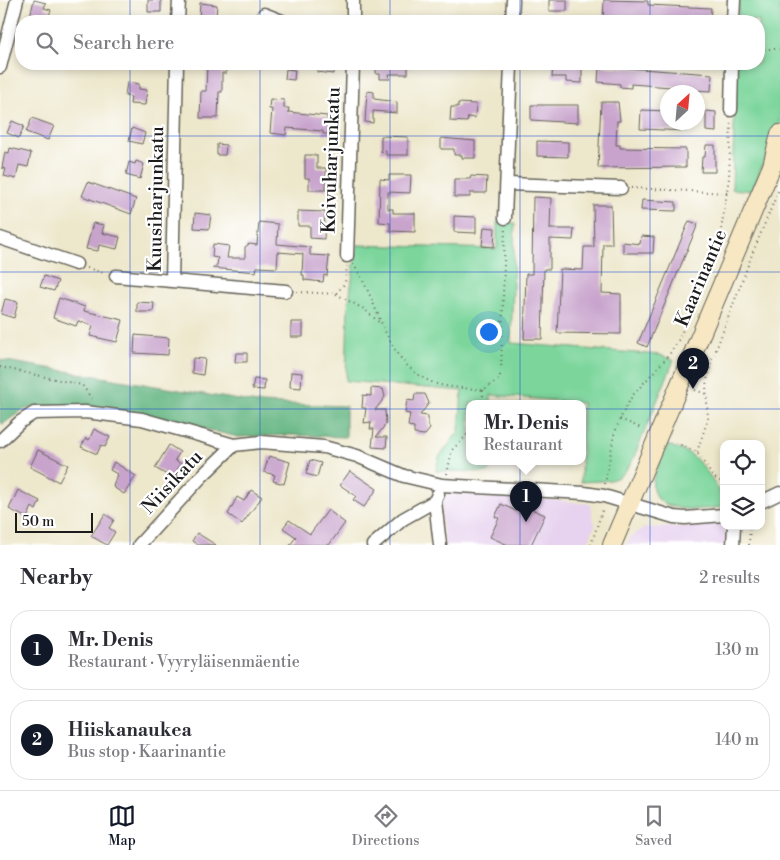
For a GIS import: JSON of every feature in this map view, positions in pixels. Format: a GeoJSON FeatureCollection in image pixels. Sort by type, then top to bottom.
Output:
{"type":"FeatureCollection","features":[{"type":"Feature","properties":{"kind":"main road","name":"Kaarinantie"},"geometry":{"type":"LineString","coordinates":[[612,545],[776,159],[780,134]]}},
{"type":"Feature","properties":{"kind":"street"},"geometry":{"type":"LineString","coordinates":[[0,67],[16,0]]}},
{"type":"Feature","properties":{"kind":"street"},"geometry":{"type":"LineString","coordinates":[[178,15],[179,0]]}},
{"type":"Feature","properties":{"kind":"street"},"geometry":{"type":"LineString","coordinates":[[352,0],[353,15]]}},
{"type":"Feature","properties":{"kind":"street"},"geometry":{"type":"LineString","coordinates":[[512,15],[513,0]]}},
{"type":"Feature","properties":{"kind":"street"},"geometry":{"type":"LineString","coordinates":[[733,15],[734,0]]}},
{"type":"Feature","properties":{"kind":"street","name":"Kuusiharjunkatu"},"geometry":{"type":"LineString","coordinates":[[177,70],[172,281],[286,291]]}},
{"type":"Feature","properties":{"kind":"street","name":"Koivuharjunkatu"},"geometry":{"type":"LineString","coordinates":[[347,256],[353,70]]}},
{"type":"Feature","properties":{"kind":"street"},"geometry":{"type":"LineString","coordinates":[[505,218],[511,70]]}},
{"type":"Feature","properties":{"kind":"street"},"geometry":{"type":"LineString","coordinates":[[731,110],[732,70]]}},
{"type":"Feature","properties":{"kind":"street"},"geometry":{"type":"LineString","coordinates":[[507,184],[621,188]]}},
{"type":"Feature","properties":{"kind":"street"},"geometry":{"type":"LineString","coordinates":[[0,238],[76,264]]}},
{"type":"Feature","properties":{"kind":"street"},"geometry":{"type":"LineString","coordinates":[[116,276],[172,281]]}},
{"type":"Feature","properties":{"kind":"street"},"geometry":{"type":"LineString","coordinates":[[0,441],[13,427],[34,413],[103,414],[142,419],[234,445],[261,442],[324,447],[357,456],[404,476],[442,486],[562,491],[604,496],[685,518],[720,515]]}},
{"type":"Feature","properties":{"kind":"street","name":"Niisikatu"},"geometry":{"type":"LineString","coordinates":[[139,545],[202,476],[234,445]]}},
{"type":"Feature","properties":{"kind":"street"},"geometry":{"type":"LineString","coordinates":[[440,545],[435,501],[442,486]]}},
{"type":"Feature","properties":{"kind":"street"},"geometry":{"type":"LineString","coordinates":[[765,500],[780,493]]}},
{"type":"Feature","properties":{"kind":"street"},"geometry":{"type":"LineString","coordinates":[[373,545],[403,519],[435,501]]}},
{"type":"Feature","properties":{"kind":"street"},"geometry":{"type":"LineString","coordinates":[[734,530],[734,545]]}},
{"type":"Feature","properties":{"kind":"path"},"geometry":{"type":"LineString","coordinates":[[765,49],[780,49]]}},
{"type":"Feature","properties":{"kind":"path"},"geometry":{"type":"LineString","coordinates":[[591,545],[603,512],[614,436],[620,419],[637,390],[669,355],[679,339],[719,244],[728,194],[731,110]]}},
{"type":"Feature","properties":{"kind":"path"},"geometry":{"type":"LineString","coordinates":[[697,452],[708,418],[706,394],[708,372],[780,187]]}},
{"type":"Feature","properties":{"kind":"path"},"geometry":{"type":"LineString","coordinates":[[621,188],[728,194]]}},
{"type":"Feature","properties":{"kind":"path"},"geometry":{"type":"LineString","coordinates":[[347,256],[372,295],[394,351],[421,375],[441,385],[483,390],[499,379],[501,372],[505,218]]}},
{"type":"Feature","properties":{"kind":"path"},"geometry":{"type":"LineString","coordinates":[[336,294],[345,283],[347,256]]}},
{"type":"Feature","properties":{"kind":"path"},"geometry":{"type":"LineString","coordinates":[[76,264],[116,276]]}},
{"type":"Feature","properties":{"kind":"path"},"geometry":{"type":"LineString","coordinates":[[286,291],[336,294],[364,309],[383,326]]}},
{"type":"Feature","properties":{"kind":"path"},"geometry":{"type":"LineString","coordinates":[[0,366],[82,386],[103,414]]}},
{"type":"Feature","properties":{"kind":"path"},"geometry":{"type":"LineString","coordinates":[[483,390],[483,400]]}},
{"type":"Feature","properties":{"kind":"path"},"geometry":{"type":"LineString","coordinates":[[695,390],[706,394]]}},
{"type":"Feature","properties":{"kind":"path"},"geometry":{"type":"LineString","coordinates":[[620,419],[641,428]]}},
{"type":"Feature","properties":{"kind":"path"},"geometry":{"type":"LineString","coordinates":[[442,486],[452,450],[466,436]]}},
{"type":"Feature","properties":{"kind":"path"},"geometry":{"type":"LineString","coordinates":[[676,443],[697,452],[714,477],[720,481]]}},
{"type":"Feature","properties":{"kind":"path"},"geometry":{"type":"LineString","coordinates":[[750,530],[750,545]]}},
{"type":"Feature","properties":{"kind":"shaded area"},"geometry":{"type":"Polygon","coordinates":[[[463,489],[590,504],[595,525],[587,545],[444,545],[441,504],[447,494],[463,489]]]}},
{"type":"Feature","properties":{"kind":"shaded area"},"geometry":{"type":"Polygon","coordinates":[[[714,521],[719,522],[720,530],[725,530],[726,545],[626,545],[631,537],[644,528],[694,526],[714,521]]]}},
{"type":"Feature","properties":{"kind":"green space"},"geometry":{"type":"Polygon","coordinates":[[[739,0],[780,0],[780,121],[752,191],[732,189],[736,70],[765,70],[765,15],[738,15],[739,0]]]}},
{"type":"Feature","properties":{"kind":"green space"},"geometry":{"type":"Polygon","coordinates":[[[497,222],[515,223],[511,343],[660,355],[674,360],[634,457],[629,466],[618,477],[606,481],[581,482],[581,465],[586,465],[586,400],[548,400],[491,395],[491,400],[466,400],[466,465],[489,465],[489,472],[436,471],[439,457],[459,431],[462,391],[346,381],[348,307],[357,245],[497,249],[497,222]]]}},
{"type":"Feature","properties":{"kind":"green space"},"geometry":{"type":"Polygon","coordinates":[[[0,360],[257,403],[346,406],[346,437],[291,435],[238,437],[172,421],[89,408],[36,406],[23,410],[3,424],[0,422],[0,360]]]}},
{"type":"Feature","properties":{"kind":"green space"},"geometry":{"type":"Polygon","coordinates":[[[668,445],[690,454],[700,463],[720,493],[720,507],[704,509],[679,508],[659,500],[654,492],[653,481],[657,467],[668,445]]]}},
{"type":"Feature","properties":{"kind":"building"},"geometry":{"type":"Polygon","coordinates":[[[34,0],[46,3],[44,8],[51,10],[49,15],[30,15],[34,0]]]}},
{"type":"Feature","properties":{"kind":"building"},"geometry":{"type":"Polygon","coordinates":[[[148,0],[161,0],[161,12],[148,12],[148,0]]]}},
{"type":"Feature","properties":{"kind":"building"},"geometry":{"type":"Polygon","coordinates":[[[549,0],[567,0],[567,11],[549,11],[549,0]]]}},
{"type":"Feature","properties":{"kind":"building"},"geometry":{"type":"Polygon","coordinates":[[[604,0],[648,1],[648,5],[711,8],[710,15],[603,15],[604,0]]]}},
{"type":"Feature","properties":{"kind":"building"},"geometry":{"type":"Polygon","coordinates":[[[200,3],[217,5],[216,15],[199,15],[200,3]]]}},
{"type":"Feature","properties":{"kind":"building"},"geometry":{"type":"Polygon","coordinates":[[[207,70],[226,70],[226,73],[222,73],[222,92],[219,92],[218,118],[200,118],[201,91],[206,91],[207,70]]]}},
{"type":"Feature","properties":{"kind":"building"},"geometry":{"type":"Polygon","coordinates":[[[286,70],[295,70],[294,80],[285,79],[286,70]]]}},
{"type":"Feature","properties":{"kind":"building"},"geometry":{"type":"Polygon","coordinates":[[[317,70],[333,70],[333,74],[317,72],[317,70]]]}},
{"type":"Feature","properties":{"kind":"building"},"geometry":{"type":"Polygon","coordinates":[[[376,70],[408,70],[408,74],[389,74],[390,79],[380,79],[380,74],[376,74],[376,70]]]}},
{"type":"Feature","properties":{"kind":"building"},"geometry":{"type":"Polygon","coordinates":[[[553,70],[582,70],[582,83],[566,82],[566,77],[552,77],[553,70]]]}},
{"type":"Feature","properties":{"kind":"building"},"geometry":{"type":"Polygon","coordinates":[[[599,70],[656,70],[712,74],[711,91],[705,91],[705,85],[660,86],[631,84],[631,88],[620,87],[620,84],[598,82],[599,70]]]}},
{"type":"Feature","properties":{"kind":"building"},"geometry":{"type":"Polygon","coordinates":[[[127,82],[139,84],[139,89],[147,90],[145,105],[130,104],[131,97],[125,96],[127,82]]]}},
{"type":"Feature","properties":{"kind":"building"},"geometry":{"type":"Polygon","coordinates":[[[367,91],[374,92],[374,99],[397,102],[397,113],[373,111],[373,123],[365,122],[367,91]]]}},
{"type":"Feature","properties":{"kind":"building"},"geometry":{"type":"Polygon","coordinates":[[[270,99],[284,100],[284,108],[289,108],[288,112],[327,116],[327,120],[335,120],[333,134],[323,134],[323,131],[287,128],[286,135],[270,133],[272,109],[269,109],[270,99]]]}},
{"type":"Feature","properties":{"kind":"building"},"geometry":{"type":"Polygon","coordinates":[[[601,102],[618,102],[620,121],[617,121],[616,145],[620,145],[620,148],[686,149],[686,167],[598,168],[601,102]]]}},
{"type":"Feature","properties":{"kind":"building"},"geometry":{"type":"Polygon","coordinates":[[[458,103],[476,104],[475,118],[468,117],[467,122],[450,121],[451,107],[458,107],[458,103]]]}},
{"type":"Feature","properties":{"kind":"building"},"geometry":{"type":"Polygon","coordinates":[[[531,105],[578,105],[578,123],[531,120],[531,105]]]}},
{"type":"Feature","properties":{"kind":"building"},"geometry":{"type":"Polygon","coordinates":[[[641,110],[660,111],[660,130],[640,129],[641,110]]]}},
{"type":"Feature","properties":{"kind":"building"},"geometry":{"type":"Polygon","coordinates":[[[706,111],[716,112],[716,132],[706,131],[706,111]]]}},
{"type":"Feature","properties":{"kind":"building"},"geometry":{"type":"Polygon","coordinates":[[[32,118],[54,126],[48,140],[26,132],[32,118]]]}},
{"type":"Feature","properties":{"kind":"building"},"geometry":{"type":"Polygon","coordinates":[[[12,121],[24,126],[19,138],[7,133],[12,121]]]}},
{"type":"Feature","properties":{"kind":"building"},"geometry":{"type":"Polygon","coordinates":[[[132,128],[145,133],[142,144],[129,141],[132,128]]]}},
{"type":"Feature","properties":{"kind":"building"},"geometry":{"type":"Polygon","coordinates":[[[381,136],[408,137],[408,155],[386,155],[386,151],[381,152],[381,136]]]}},
{"type":"Feature","properties":{"kind":"building"},"geometry":{"type":"Polygon","coordinates":[[[441,138],[475,141],[475,158],[462,158],[462,155],[454,155],[454,149],[441,149],[441,138]]]}},
{"type":"Feature","properties":{"kind":"building"},"geometry":{"type":"Polygon","coordinates":[[[537,141],[568,142],[568,157],[537,156],[537,141]]]}},
{"type":"Feature","properties":{"kind":"building"},"geometry":{"type":"Polygon","coordinates":[[[217,144],[226,145],[225,155],[217,155],[217,144]]]}},
{"type":"Feature","properties":{"kind":"building"},"geometry":{"type":"Polygon","coordinates":[[[706,145],[715,145],[715,172],[701,172],[702,157],[705,157],[706,145]]]}},
{"type":"Feature","properties":{"kind":"building"},"geometry":{"type":"Polygon","coordinates":[[[10,148],[31,153],[28,167],[19,165],[16,179],[4,176],[6,169],[2,168],[5,152],[9,153],[10,148]]]}},
{"type":"Feature","properties":{"kind":"building"},"geometry":{"type":"Polygon","coordinates":[[[305,155],[317,155],[317,168],[326,168],[326,190],[309,190],[309,178],[305,178],[305,155]]]}},
{"type":"Feature","properties":{"kind":"building"},"geometry":{"type":"Polygon","coordinates":[[[136,161],[144,164],[140,179],[126,175],[129,162],[135,164],[136,161]]]}},
{"type":"Feature","properties":{"kind":"building"},"geometry":{"type":"Polygon","coordinates":[[[389,175],[411,175],[410,193],[388,192],[388,209],[393,209],[393,213],[415,213],[415,232],[390,231],[390,223],[379,222],[380,179],[389,180],[389,175]]]}},
{"type":"Feature","properties":{"kind":"building"},"geometry":{"type":"Polygon","coordinates":[[[471,176],[487,177],[486,193],[470,193],[470,197],[454,197],[454,179],[470,179],[471,176]]]}},
{"type":"Feature","properties":{"kind":"building"},"geometry":{"type":"Polygon","coordinates":[[[88,182],[136,199],[131,214],[82,196],[88,182]]]}},
{"type":"Feature","properties":{"kind":"building"},"geometry":{"type":"Polygon","coordinates":[[[533,197],[551,198],[550,229],[574,229],[573,240],[550,239],[550,269],[544,269],[542,339],[524,339],[526,274],[532,274],[533,197]]]}},
{"type":"Feature","properties":{"kind":"building"},"geometry":{"type":"Polygon","coordinates":[[[642,200],[676,202],[676,211],[641,210],[642,200]]]}},
{"type":"Feature","properties":{"kind":"building"},"geometry":{"type":"Polygon","coordinates":[[[593,205],[611,205],[612,244],[603,244],[602,293],[621,294],[621,334],[557,333],[560,269],[583,270],[584,247],[594,247],[593,205]]]}},
{"type":"Feature","properties":{"kind":"building"},"geometry":{"type":"Polygon","coordinates":[[[298,211],[325,212],[324,239],[310,238],[310,226],[298,226],[298,211]]]}},
{"type":"Feature","properties":{"kind":"building"},"geometry":{"type":"Polygon","coordinates":[[[195,213],[211,215],[209,229],[194,228],[195,213]]]}},
{"type":"Feature","properties":{"kind":"building"},"geometry":{"type":"Polygon","coordinates":[[[454,216],[476,217],[476,233],[454,232],[454,216]]]}},
{"type":"Feature","properties":{"kind":"building"},"geometry":{"type":"Polygon","coordinates":[[[689,221],[698,224],[647,347],[638,343],[689,221]]]}},
{"type":"Feature","properties":{"kind":"building"},"geometry":{"type":"Polygon","coordinates":[[[259,222],[278,224],[277,244],[310,247],[310,255],[329,256],[327,276],[324,275],[323,282],[304,280],[304,275],[302,275],[303,254],[278,252],[277,268],[257,267],[256,272],[212,268],[217,265],[218,258],[212,257],[213,244],[229,246],[227,258],[245,258],[245,247],[249,244],[257,245],[259,222]]]}},
{"type":"Feature","properties":{"kind":"building"},"geometry":{"type":"Polygon","coordinates":[[[93,223],[104,225],[102,233],[120,237],[117,249],[99,245],[98,251],[86,249],[93,223]]]}},
{"type":"Feature","properties":{"kind":"building"},"geometry":{"type":"Polygon","coordinates":[[[484,227],[495,228],[494,247],[482,246],[484,227]]]}},
{"type":"Feature","properties":{"kind":"building"},"geometry":{"type":"Polygon","coordinates":[[[641,236],[654,237],[653,253],[623,253],[623,242],[640,244],[641,236]]]}},
{"type":"Feature","properties":{"kind":"building"},"geometry":{"type":"Polygon","coordinates":[[[44,276],[58,281],[54,291],[40,287],[44,276]]]}},
{"type":"Feature","properties":{"kind":"building"},"geometry":{"type":"Polygon","coordinates":[[[59,298],[85,307],[84,311],[123,320],[117,342],[90,336],[93,326],[78,321],[76,326],[53,318],[59,298]]]}},
{"type":"Feature","properties":{"kind":"building"},"geometry":{"type":"Polygon","coordinates":[[[5,299],[18,302],[14,318],[1,314],[5,299]]]}},
{"type":"Feature","properties":{"kind":"building"},"geometry":{"type":"Polygon","coordinates":[[[137,302],[154,303],[153,312],[137,312],[137,302]]]}},
{"type":"Feature","properties":{"kind":"building"},"geometry":{"type":"Polygon","coordinates":[[[291,322],[303,322],[303,337],[291,337],[291,322]]]}},
{"type":"Feature","properties":{"kind":"building"},"geometry":{"type":"Polygon","coordinates":[[[135,335],[169,338],[168,355],[134,353],[135,335]]]}},
{"type":"Feature","properties":{"kind":"building"},"geometry":{"type":"Polygon","coordinates":[[[236,353],[247,353],[247,362],[235,362],[236,353]]]}},
{"type":"Feature","properties":{"kind":"building"},"geometry":{"type":"Polygon","coordinates":[[[193,358],[205,359],[203,375],[192,373],[193,358]]]}},
{"type":"Feature","properties":{"kind":"building"},"geometry":{"type":"Polygon","coordinates":[[[291,372],[302,373],[301,388],[290,387],[291,372]]]}},
{"type":"Feature","properties":{"kind":"building"},"geometry":{"type":"Polygon","coordinates":[[[254,379],[265,380],[264,390],[252,389],[254,379]]]}},
{"type":"Feature","properties":{"kind":"building"},"geometry":{"type":"Polygon","coordinates":[[[371,388],[383,389],[385,397],[375,410],[385,410],[386,424],[376,437],[387,437],[386,448],[372,447],[374,429],[370,429],[371,422],[364,423],[366,408],[362,408],[363,395],[371,396],[371,388]]]}},
{"type":"Feature","properties":{"kind":"building"},"geometry":{"type":"Polygon","coordinates":[[[415,394],[425,394],[429,403],[420,415],[428,416],[430,429],[425,435],[414,434],[414,427],[408,426],[410,414],[405,413],[407,400],[414,401],[415,394]]]}},
{"type":"Feature","properties":{"kind":"building"},"geometry":{"type":"Polygon","coordinates":[[[94,429],[110,437],[105,447],[101,445],[97,454],[81,447],[86,438],[89,440],[94,429]]]}},
{"type":"Feature","properties":{"kind":"building"},"geometry":{"type":"Polygon","coordinates":[[[169,445],[180,452],[175,460],[181,464],[172,478],[155,468],[169,445]]]}},
{"type":"Feature","properties":{"kind":"building"},"geometry":{"type":"Polygon","coordinates":[[[38,450],[68,465],[59,482],[30,467],[38,450]]]}},
{"type":"Feature","properties":{"kind":"building"},"geometry":{"type":"Polygon","coordinates":[[[269,456],[290,462],[284,484],[273,481],[275,475],[264,472],[269,456]]]}},
{"type":"Feature","properties":{"kind":"building"},"geometry":{"type":"Polygon","coordinates":[[[310,460],[321,463],[317,477],[306,474],[310,460]]]}},
{"type":"Feature","properties":{"kind":"building"},"geometry":{"type":"Polygon","coordinates":[[[114,462],[136,476],[124,494],[113,487],[117,474],[110,470],[114,462]]]}},
{"type":"Feature","properties":{"kind":"building"},"geometry":{"type":"Polygon","coordinates":[[[350,471],[377,489],[364,507],[353,500],[356,496],[340,485],[350,471]]]}},
{"type":"Feature","properties":{"kind":"building"},"geometry":{"type":"Polygon","coordinates":[[[18,490],[40,501],[36,510],[32,507],[27,518],[9,509],[18,490]]]}},
{"type":"Feature","properties":{"kind":"building"},"geometry":{"type":"Polygon","coordinates":[[[251,490],[262,497],[242,524],[228,514],[237,497],[244,501],[251,490]]]}},
{"type":"Feature","properties":{"kind":"building"},"geometry":{"type":"Polygon","coordinates":[[[501,504],[516,511],[520,504],[545,515],[531,545],[508,545],[490,537],[499,518],[495,517],[501,504]]]}},
{"type":"Feature","properties":{"kind":"building"},"geometry":{"type":"Polygon","coordinates":[[[328,510],[345,523],[329,545],[290,545],[296,537],[283,528],[289,520],[310,534],[328,510]]]}},
{"type":"Feature","properties":{"kind":"building"},"geometry":{"type":"Polygon","coordinates":[[[105,514],[114,520],[109,528],[115,532],[107,545],[91,536],[105,514]]]}},
{"type":"Feature","properties":{"kind":"building"},"geometry":{"type":"Polygon","coordinates":[[[197,533],[216,545],[198,545],[192,541],[197,533]]]}},
{"type":"Feature","properties":{"kind":"place","name":"Hiiskanaukea"},"geometry":{"type":"Point","coordinates":[693,389]}},
{"type":"Feature","properties":{"kind":"place","name":"Mr. Denis"},"geometry":{"type":"Point","coordinates":[526,522]}}]}
